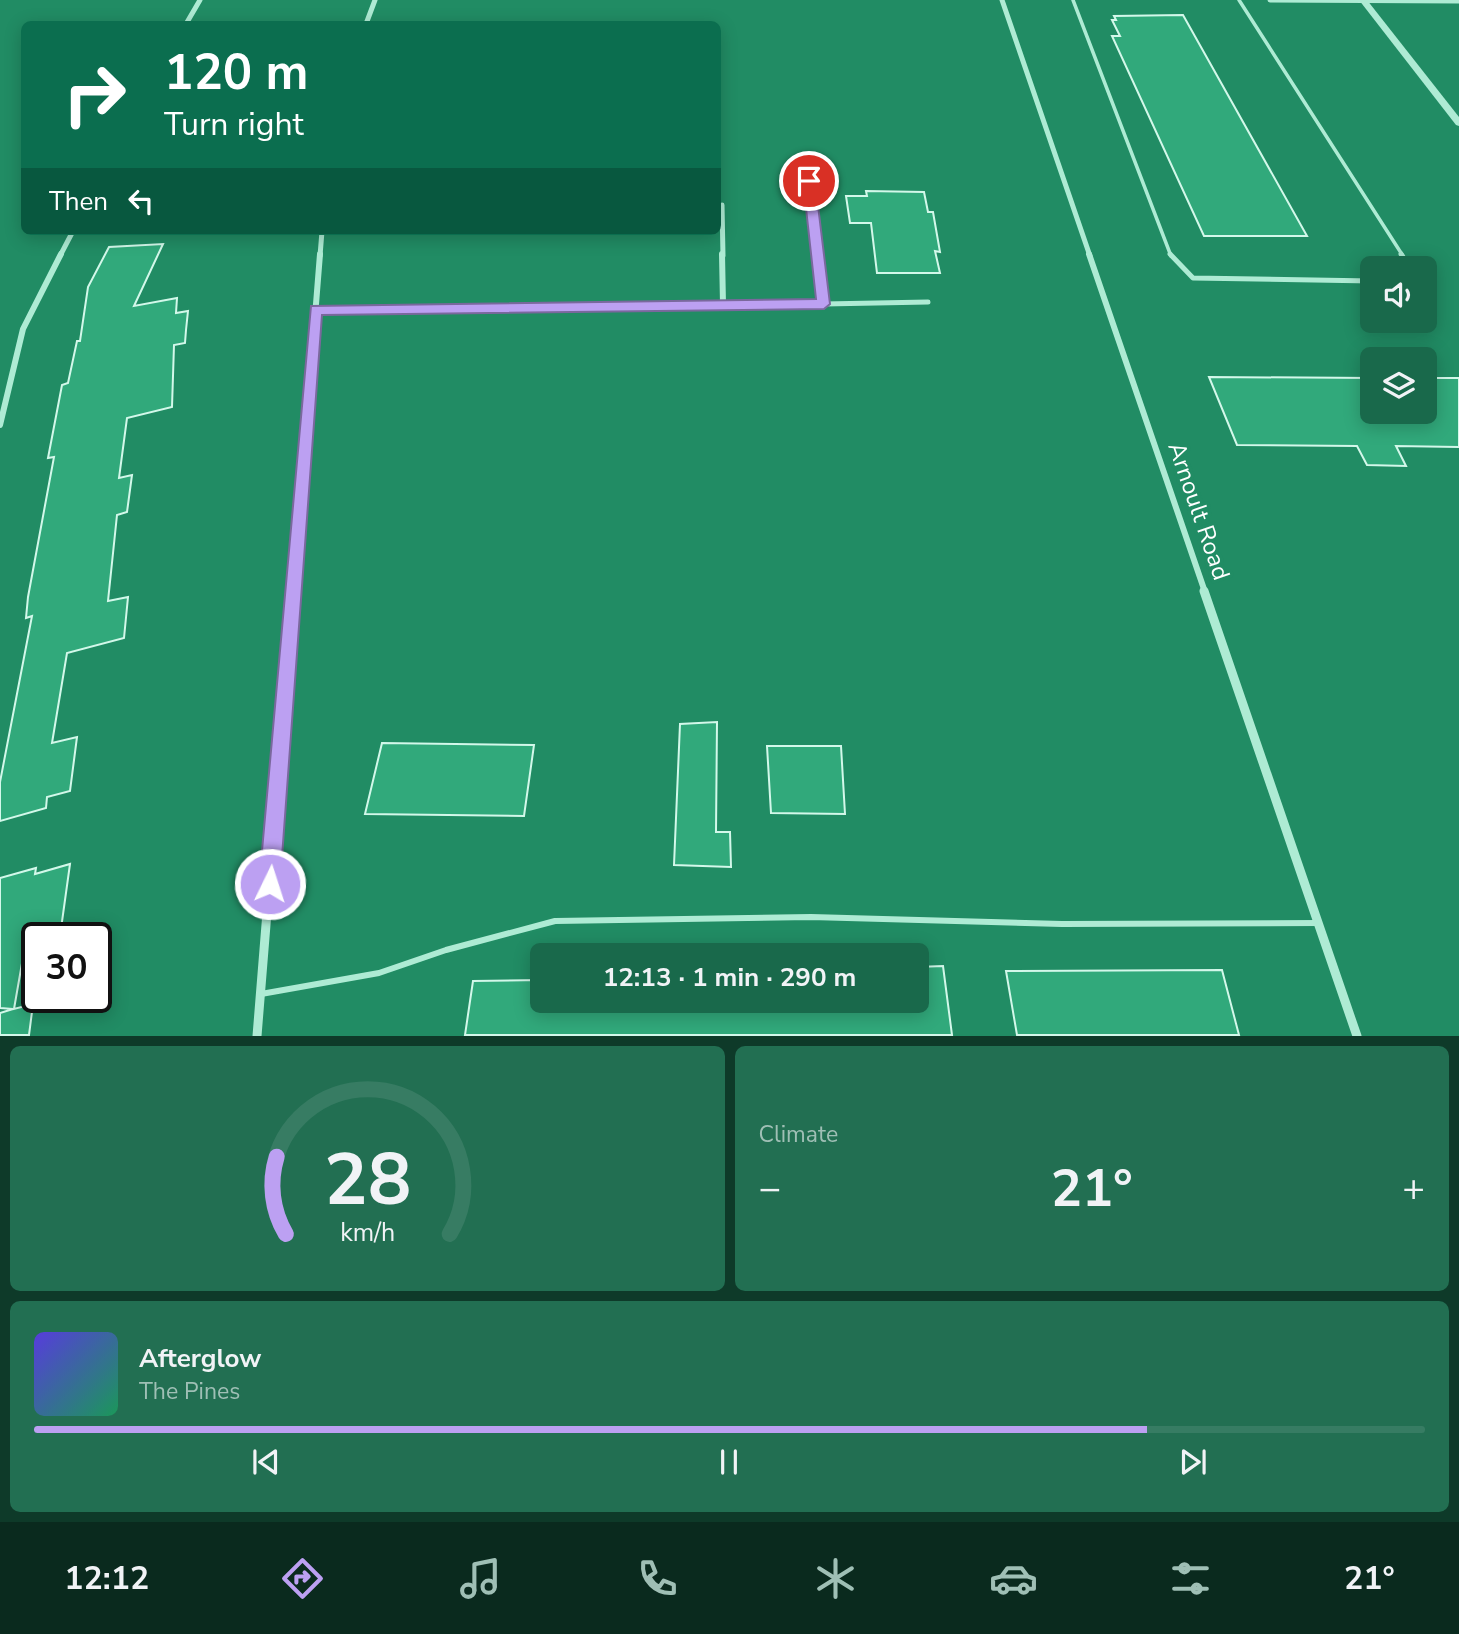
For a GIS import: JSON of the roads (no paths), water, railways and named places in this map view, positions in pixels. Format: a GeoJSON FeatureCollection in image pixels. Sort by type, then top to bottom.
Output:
{"type":"FeatureCollection","features":[{"type":"Feature","properties":{"kind":"street"},"geometry":{"type":"LineString","coordinates":[[188,21],[200,0]]}},
{"type":"Feature","properties":{"kind":"street"},"geometry":{"type":"LineString","coordinates":[[367,21],[375,0]]}},
{"type":"Feature","properties":{"kind":"street","name":"Arnoult Road"},"geometry":{"type":"LineString","coordinates":[[1002,0],[1357,1035]]}},
{"type":"Feature","properties":{"kind":"street"},"geometry":{"type":"LineString","coordinates":[[1270,0],[1459,1]]}},
{"type":"Feature","properties":{"kind":"street"},"geometry":{"type":"LineString","coordinates":[[1363,1],[1459,123]]}},
{"type":"Feature","properties":{"kind":"street"},"geometry":{"type":"LineString","coordinates":[[315,310],[723,304],[722,205]]}},
{"type":"Feature","properties":{"kind":"street"},"geometry":{"type":"LineString","coordinates":[[0,425],[23,329],[71,235]]}},
{"type":"Feature","properties":{"kind":"street"},"geometry":{"type":"LineString","coordinates":[[257,1035],[321,235]]}},
{"type":"Feature","properties":{"kind":"lane"},"geometry":{"type":"LineString","coordinates":[[1073,0],[1170,255],[1193,278],[1360,281]]}},
{"type":"Feature","properties":{"kind":"lane"},"geometry":{"type":"LineString","coordinates":[[1239,0],[1403,256]]}},
{"type":"Feature","properties":{"kind":"lane"},"geometry":{"type":"LineString","coordinates":[[809,181],[824,304]]}},
{"type":"Feature","properties":{"kind":"lane"},"geometry":{"type":"LineString","coordinates":[[723,304],[928,302]]}},
{"type":"Feature","properties":{"kind":"lane"},"geometry":{"type":"LineString","coordinates":[[261,994],[379,973],[446,950],[555,921],[811,917],[1062,924],[1319,923]]}}]}
